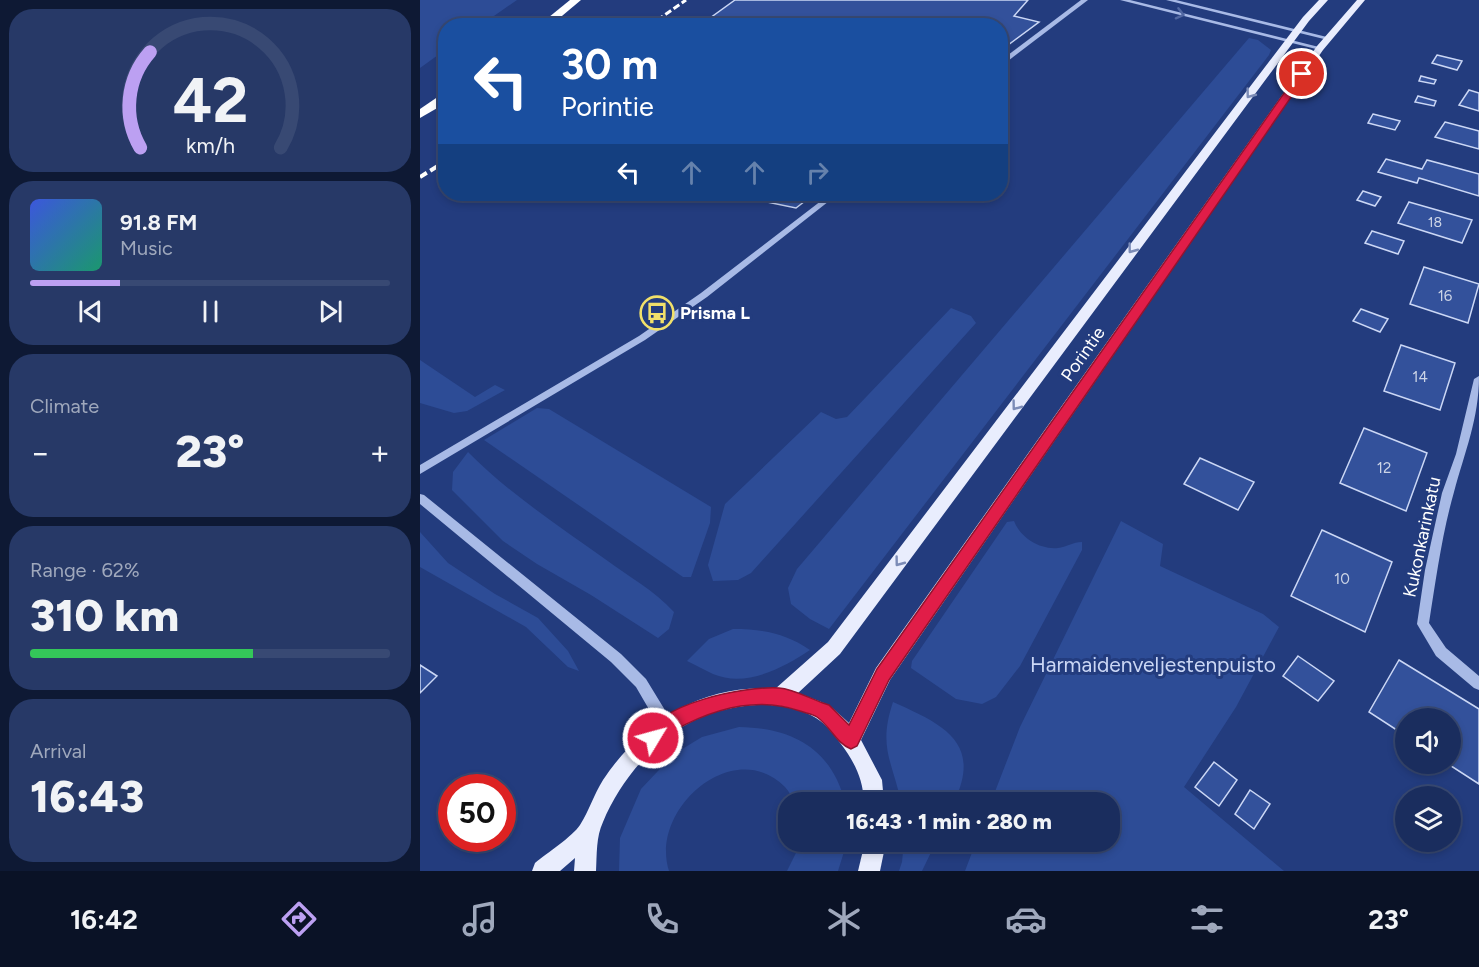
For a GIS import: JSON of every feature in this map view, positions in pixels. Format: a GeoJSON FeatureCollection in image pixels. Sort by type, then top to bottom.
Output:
{"type":"FeatureCollection","features":[{"type":"Feature","properties":{"kind":"highway"},"geometry":{"type":"LineString","coordinates":[[553,18],[576,0]]}},
{"type":"Feature","properties":{"kind":"highway"},"geometry":{"type":"LineString","coordinates":[[420,114],[438,102]]}},
{"type":"Feature","properties":{"kind":"main road","name":"Porintie"},"geometry":{"type":"LineString","coordinates":[[781,696],[834,648],[1294,36],[1324,0]]}},
{"type":"Feature","properties":{"kind":"main road","name":"Porintie"},"geometry":{"type":"LineString","coordinates":[[851,740],[883,674],[1324,43],[1361,0]]}},
{"type":"Feature","properties":{"kind":"main road"},"geometry":{"type":"LineString","coordinates":[[585,871],[589,832],[600,803],[627,763],[666,725],[710,705],[746,697],[781,696],[823,711],[851,740],[872,781],[873,792]]}},
{"type":"Feature","properties":{"kind":"main road"},"geometry":{"type":"LineString","coordinates":[[543,871],[589,832]]}},
{"type":"Feature","properties":{"kind":"main road"},"geometry":{"type":"LineString","coordinates":[[869,871],[874,852]]}},
{"type":"Feature","properties":{"kind":"street"},"geometry":{"type":"LineString","coordinates":[[1008,59],[1085,0]]}},
{"type":"Feature","properties":{"kind":"street"},"geometry":{"type":"LineString","coordinates":[[1123,0],[1324,43]]}},
{"type":"Feature","properties":{"kind":"street"},"geometry":{"type":"LineString","coordinates":[[1169,0],[1324,43]]}},
{"type":"Feature","properties":{"kind":"street"},"geometry":{"type":"LineString","coordinates":[[420,470],[642,338],[704,295],[825,201]]}},
{"type":"Feature","properties":{"kind":"street","name":"Kukonkarinkatu"},"geometry":{"type":"LineString","coordinates":[[1479,379],[1461,454],[1448,493],[1431,570],[1424,624],[1441,652],[1479,684]]}},
{"type":"Feature","properties":{"kind":"street"},"geometry":{"type":"LineString","coordinates":[[420,498],[616,658],[641,683],[666,725]]}},
{"type":"Feature","properties":{"kind":"green space"},"geometry":{"type":"Polygon","coordinates":[[[420,0],[517,0],[491,18],[438,18],[438,55],[420,68],[420,0]]]}},
{"type":"Feature","properties":{"kind":"green space"},"geometry":{"type":"Polygon","coordinates":[[[1249,38],[1258,40],[1271,50],[1269,55],[829,629],[810,619],[791,604],[788,588],[797,569],[1249,38]]]}},
{"type":"Feature","properties":{"kind":"green space"},"geometry":{"type":"Polygon","coordinates":[[[951,308],[971,316],[976,323],[751,573],[738,580],[713,581],[708,565],[725,504],[821,412],[836,419],[847,417],[951,308]]]}},
{"type":"Feature","properties":{"kind":"green space"},"geometry":{"type":"Polygon","coordinates":[[[420,360],[475,397],[495,385],[505,390],[467,411],[454,413],[420,403],[420,360]]]}},
{"type":"Feature","properties":{"kind":"green space"},"geometry":{"type":"Polygon","coordinates":[[[537,408],[549,409],[711,507],[710,523],[691,577],[683,577],[484,440],[537,408]]]}},
{"type":"Feature","properties":{"kind":"green space"},"geometry":{"type":"Polygon","coordinates":[[[468,452],[499,481],[534,508],[658,597],[674,612],[669,629],[658,638],[503,541],[452,490],[453,472],[468,452]]]}},
{"type":"Feature","properties":{"kind":"green space"},"geometry":{"type":"Polygon","coordinates":[[[1014,521],[1021,532],[1037,545],[1058,548],[1082,542],[1082,550],[1020,666],[996,697],[982,704],[956,699],[911,668],[912,661],[1007,522],[1014,521]]]}},
{"type":"Feature","properties":{"kind":"green space","name":"Harmaidenveljestenpuisto"},"geometry":{"type":"Polygon","coordinates":[[[1121,521],[1163,544],[1160,566],[1263,614],[1279,627],[1236,707],[1184,787],[1284,871],[965,871],[972,852],[1120,852],[1120,792],[995,792],[1020,727],[1121,521]]]}},
{"type":"Feature","properties":{"kind":"green space"},"geometry":{"type":"Polygon","coordinates":[[[420,532],[448,563],[495,594],[538,618],[568,651],[579,671],[568,667],[526,627],[420,567],[420,532]]]}},
{"type":"Feature","properties":{"kind":"green space"},"geometry":{"type":"Polygon","coordinates":[[[733,629],[773,633],[810,650],[764,674],[738,679],[713,674],[687,661],[709,639],[733,629]]]}},
{"type":"Feature","properties":{"kind":"green space"},"geometry":{"type":"Polygon","coordinates":[[[893,702],[927,718],[953,738],[964,764],[958,792],[898,792],[888,753],[889,717],[893,702]]]}},
{"type":"Feature","properties":{"kind":"green space"},"geometry":{"type":"Polygon","coordinates":[[[739,727],[758,728],[792,737],[819,755],[830,768],[842,792],[788,792],[765,773],[743,769],[721,774],[700,786],[683,803],[672,824],[666,847],[669,871],[619,871],[620,838],[641,789],[674,754],[702,737],[739,727]]]}},
{"type":"Feature","properties":{"kind":"green space"},"geometry":{"type":"Polygon","coordinates":[[[844,852],[838,871],[787,871],[796,853],[844,852]]]}},
{"type":"Feature","properties":{"kind":"green space"},"geometry":{"type":"Polygon","coordinates":[[[903,852],[931,852],[922,871],[899,871],[903,852]]]}},
{"type":"Feature","properties":{"kind":"building"},"geometry":{"type":"Polygon","coordinates":[[[735,0],[1028,0],[1014,16],[1039,22],[1008,45],[1008,18],[710,18],[735,0]]]}},
{"type":"Feature","properties":{"kind":"building"},"geometry":{"type":"Polygon","coordinates":[[[1437,55],[1462,61],[1457,70],[1432,63],[1437,55]]]}},
{"type":"Feature","properties":{"kind":"building"},"geometry":{"type":"Polygon","coordinates":[[[1421,76],[1436,80],[1434,84],[1419,81],[1421,76]]]}},
{"type":"Feature","properties":{"kind":"building"},"geometry":{"type":"Polygon","coordinates":[[[1469,90],[1479,93],[1479,111],[1459,105],[1469,90]]]}},
{"type":"Feature","properties":{"kind":"building"},"geometry":{"type":"Polygon","coordinates":[[[1418,96],[1436,101],[1434,106],[1415,102],[1418,96]]]}},
{"type":"Feature","properties":{"kind":"building"},"geometry":{"type":"Polygon","coordinates":[[[1373,114],[1400,121],[1395,130],[1368,123],[1373,114]]]}},
{"type":"Feature","properties":{"kind":"building"},"geometry":{"type":"Polygon","coordinates":[[[1445,122],[1479,131],[1479,149],[1435,137],[1445,122]]]}},
{"type":"Feature","properties":{"kind":"building"},"geometry":{"type":"Polygon","coordinates":[[[1386,159],[1422,169],[1427,160],[1479,174],[1479,196],[1419,178],[1417,183],[1378,172],[1386,159]]]}},
{"type":"Feature","properties":{"kind":"building"},"geometry":{"type":"Polygon","coordinates":[[[1363,191],[1381,197],[1375,206],[1357,200],[1363,191]]]}},
{"type":"Feature","properties":{"kind":"building"},"geometry":{"type":"Polygon","coordinates":[[[762,201],[805,201],[796,208],[762,201]]]}},
{"type":"Feature","properties":{"kind":"building"},"geometry":{"type":"Polygon","coordinates":[[[1409,202],[1472,220],[1462,243],[1398,223],[1409,202]]]}},
{"type":"Feature","properties":{"kind":"building"},"geometry":{"type":"Polygon","coordinates":[[[1372,231],[1404,241],[1398,254],[1365,243],[1372,231]]]}},
{"type":"Feature","properties":{"kind":"building"},"geometry":{"type":"Polygon","coordinates":[[[1424,267],[1479,284],[1468,323],[1410,304],[1424,267]]]}},
{"type":"Feature","properties":{"kind":"building"},"geometry":{"type":"Polygon","coordinates":[[[1361,309],[1388,319],[1380,332],[1353,321],[1361,309]]]}},
{"type":"Feature","properties":{"kind":"building"},"geometry":{"type":"Polygon","coordinates":[[[1401,345],[1455,363],[1440,410],[1384,391],[1401,345]]]}},
{"type":"Feature","properties":{"kind":"building"},"geometry":{"type":"Polygon","coordinates":[[[1364,428],[1427,453],[1406,511],[1340,483],[1364,428]]]}},
{"type":"Feature","properties":{"kind":"building"},"geometry":{"type":"Polygon","coordinates":[[[1200,458],[1254,482],[1238,510],[1184,484],[1200,458]]]}},
{"type":"Feature","properties":{"kind":"building"},"geometry":{"type":"Polygon","coordinates":[[[1322,530],[1392,562],[1365,632],[1291,596],[1322,530]]]}},
{"type":"Feature","properties":{"kind":"building"},"geometry":{"type":"Polygon","coordinates":[[[1298,656],[1334,681],[1318,701],[1283,676],[1298,656]]]}},
{"type":"Feature","properties":{"kind":"building"},"geometry":{"type":"Polygon","coordinates":[[[1399,660],[1479,709],[1479,784],[1461,772],[1461,708],[1395,708],[1395,729],[1369,712],[1399,660]]]}},
{"type":"Feature","properties":{"kind":"building"},"geometry":{"type":"Polygon","coordinates":[[[420,665],[437,676],[420,693],[420,665]]]}},
{"type":"Feature","properties":{"kind":"building"},"geometry":{"type":"Polygon","coordinates":[[[1214,762],[1237,780],[1219,806],[1195,787],[1214,762]]]}},
{"type":"Feature","properties":{"kind":"building"},"geometry":{"type":"Polygon","coordinates":[[[1250,790],[1270,804],[1254,829],[1235,814],[1250,790]]]}},
{"type":"Feature","properties":{"kind":"railway"},"geometry":{"type":"LineString","coordinates":[[660,18],[686,0]]}},
{"type":"Feature","properties":{"kind":"railway"},"geometry":{"type":"LineString","coordinates":[[420,177],[438,166]]}},
{"type":"Feature","properties":{"kind":"place","name":"Prisma L"},"geometry":{"type":"Point","coordinates":[657,313]}},
{"type":"Feature","properties":{"kind":"route"},"geometry":{"type":"LineString","coordinates":[[653,738],[666,725],[710,705],[746,697],[781,696],[823,711],[851,740],[883,674],[1302,74]]}}]}
